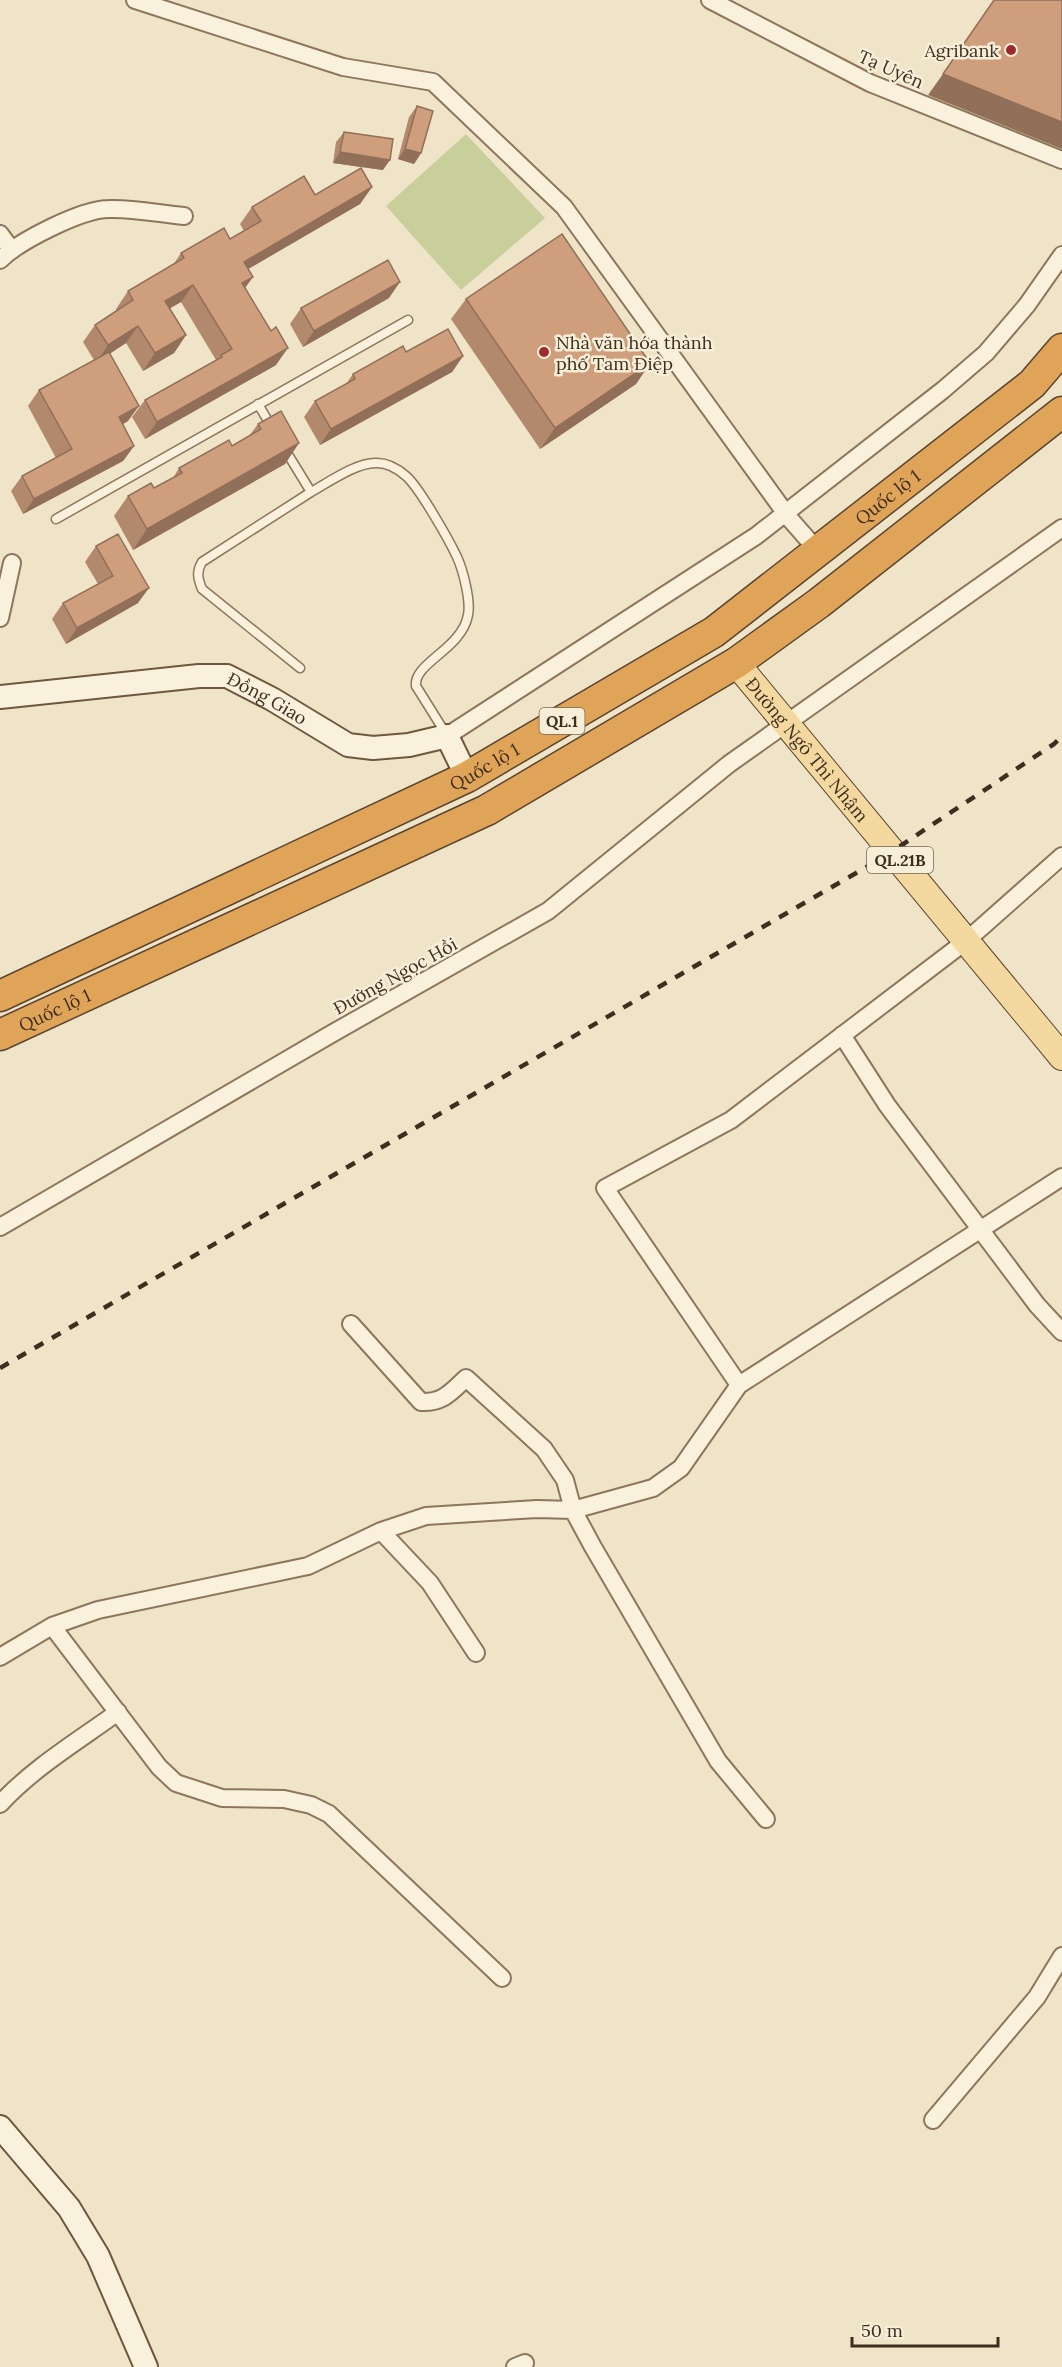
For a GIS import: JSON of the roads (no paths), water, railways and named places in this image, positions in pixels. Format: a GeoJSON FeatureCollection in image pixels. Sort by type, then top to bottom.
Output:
{"type":"FeatureCollection","features":[{"type":"Feature","properties":{"kind":"highway","name":"Quốc lộ 1"},"geometry":{"type":"LineString","coordinates":[[0,996],[467,777],[711,634],[1032,384],[1062,349]]}},
{"type":"Feature","properties":{"kind":"highway","name":"Quốc lộ 1"},"geometry":{"type":"LineString","coordinates":[[0,1035],[487,810],[736,663],[819,603],[1062,412]]}},
{"type":"Feature","properties":{"kind":"highway"},"geometry":{"type":"LineString","coordinates":[[711,634],[736,663]]}},
{"type":"Feature","properties":{"kind":"main road","name":"Đường Ngô Thì Nhậm"},"geometry":{"type":"LineString","coordinates":[[736,663],[1062,1057]]}},
{"type":"Feature","properties":{"kind":"main road","name":"Đồng Giao"},"geometry":{"type":"LineString","coordinates":[[0,697],[199,676],[227,676],[272,699],[348,745],[373,748],[410,745],[447,736]]}},
{"type":"Feature","properties":{"kind":"main road"},"geometry":{"type":"LineString","coordinates":[[447,736],[467,777]]}},
{"type":"Feature","properties":{"kind":"main road"},"geometry":{"type":"LineString","coordinates":[[0,2127],[69,2208],[92,2247],[146,2367]]}},
{"type":"Feature","properties":{"kind":"street"},"geometry":{"type":"LineString","coordinates":[[135,0],[343,67],[433,82],[564,207],[785,513],[818,551]]}},
{"type":"Feature","properties":{"kind":"street","name":"Tạ Uyên"},"geometry":{"type":"LineString","coordinates":[[710,0],[870,83],[1062,160]]}},
{"type":"Feature","properties":{"kind":"street"},"geometry":{"type":"LineString","coordinates":[[0,234],[6,254],[71,219],[108,209],[184,216]]}},
{"type":"Feature","properties":{"kind":"street"},"geometry":{"type":"LineString","coordinates":[[447,736],[756,536],[943,390],[986,353],[1027,305],[1062,255]]}},
{"type":"Feature","properties":{"kind":"street","name":"Đường Ngọc Hồi"},"geometry":{"type":"LineString","coordinates":[[0,1227],[323,1038],[548,911],[729,764],[1062,528]]}},
{"type":"Feature","properties":{"kind":"street"},"geometry":{"type":"LineString","coordinates":[[0,618],[12,563]]}},
{"type":"Feature","properties":{"kind":"street"},"geometry":{"type":"LineString","coordinates":[[739,1385],[605,1188],[731,1120],[966,940],[1062,856]]}},
{"type":"Feature","properties":{"kind":"street"},"geometry":{"type":"LineString","coordinates":[[842,1035],[887,1105],[1037,1305],[1062,1332]]}},
{"type":"Feature","properties":{"kind":"street"},"geometry":{"type":"LineString","coordinates":[[0,1657],[52,1626],[98,1610],[308,1566],[381,1531],[426,1516],[537,1509],[573,1510],[653,1488],[681,1468],[739,1385],[1062,1177]]}},
{"type":"Feature","properties":{"kind":"street"},"geometry":{"type":"LineString","coordinates":[[351,1324],[420,1402],[433,1403],[442,1399],[466,1378],[544,1449],[565,1480],[573,1510],[718,1761],[766,1819]]}},
{"type":"Feature","properties":{"kind":"street"},"geometry":{"type":"LineString","coordinates":[[381,1531],[430,1583],[476,1653]]}},
{"type":"Feature","properties":{"kind":"street"},"geometry":{"type":"LineString","coordinates":[[52,1626],[159,1767],[176,1783],[222,1798],[284,1799],[311,1805],[329,1814],[502,1978]]}},
{"type":"Feature","properties":{"kind":"street"},"geometry":{"type":"LineString","coordinates":[[0,1804],[43,1766],[118,1712]]}},
{"type":"Feature","properties":{"kind":"street"},"geometry":{"type":"LineString","coordinates":[[933,2120],[1037,1997],[1062,1956]]}},
{"type":"Feature","properties":{"kind":"lane"},"geometry":{"type":"LineString","coordinates":[[56,519],[408,320]]}},
{"type":"Feature","properties":{"kind":"lane"},"geometry":{"type":"LineString","coordinates":[[258,404],[274,432]]}},
{"type":"Feature","properties":{"kind":"lane"},"geometry":{"type":"LineString","coordinates":[[280,441],[311,492]]}},
{"type":"Feature","properties":{"kind":"lane"},"geometry":{"type":"LineString","coordinates":[[300,668],[202,589],[198,579],[198,569],[202,562],[311,492],[365,463],[379,463],[393,467],[407,476],[420,495],[458,558],[466,587],[469,614],[463,632],[446,650],[418,673],[415,679],[416,686],[447,736]]}},
{"type":"Feature","properties":{"kind":"railway"},"geometry":{"type":"LineString","coordinates":[[0,1368],[882,858],[1054,744],[1062,736]]}},
{"type":"Feature","properties":{"kind":"place","name":"Agribank"},"geometry":{"type":"Point","coordinates":[1011,50]}},
{"type":"Feature","properties":{"kind":"place","name":"Nhà văn hóa thành phố Tam Điệp"},"geometry":{"type":"Point","coordinates":[544,352]}}]}
